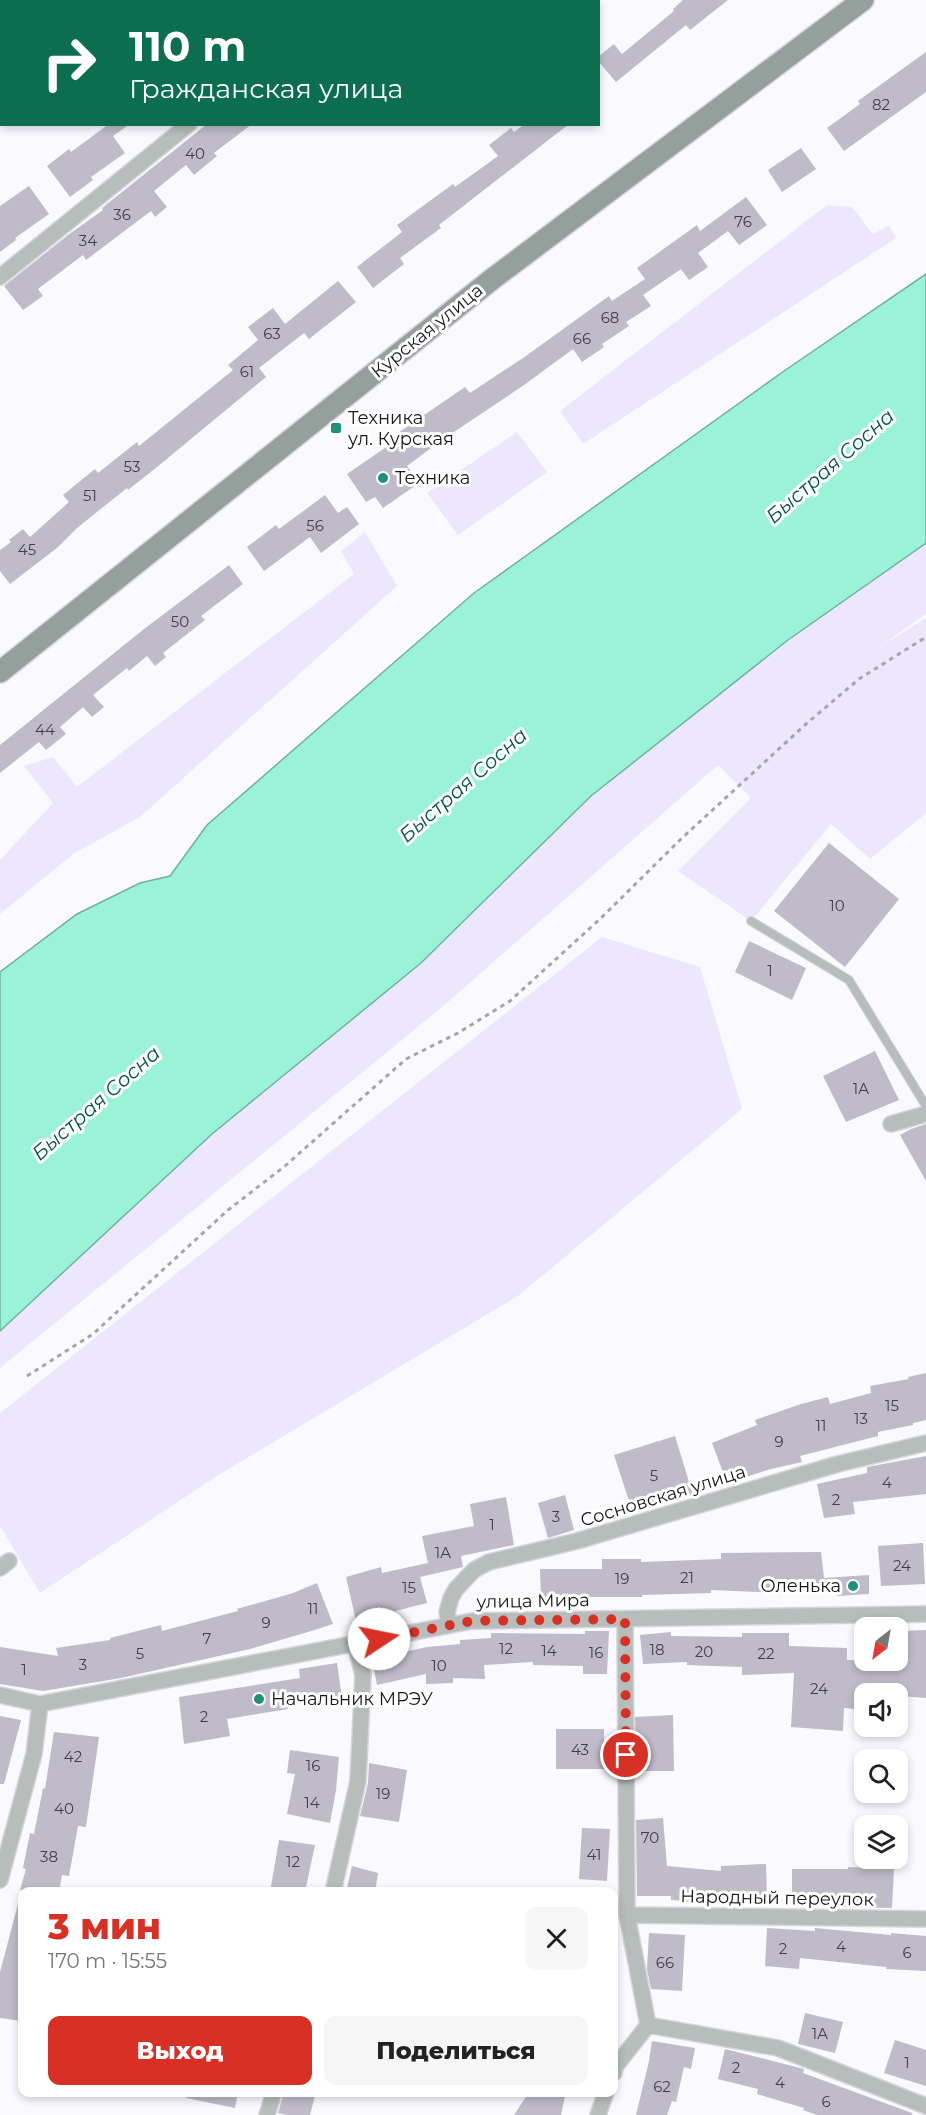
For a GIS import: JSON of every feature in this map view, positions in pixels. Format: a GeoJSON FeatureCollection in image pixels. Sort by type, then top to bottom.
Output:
{"type":"FeatureCollection","features":[{"type":"Feature","properties":{"kind":"street","name":"Курская улица"},"geometry":{"type":"LineString","coordinates":[[0,672],[490,280],[863,0]]}},
{"type":"Feature","properties":{"kind":"street"},"geometry":{"type":"LineString","coordinates":[[0,277],[187,126]]}},
{"type":"Feature","properties":{"kind":"street"},"geometry":{"type":"LineString","coordinates":[[891,1124],[926,1114]]}},
{"type":"Feature","properties":{"kind":"street","name":"Сосновская улица"},"geometry":{"type":"LineString","coordinates":[[449,1625],[447,1612],[456,1589],[474,1570],[489,1562],[578,1541],[838,1464],[926,1443]]}},
{"type":"Feature","properties":{"kind":"street","name":"улица Мира"},"geometry":{"type":"LineString","coordinates":[[40,1704],[472,1621],[926,1614]]}},
{"type":"Feature","properties":{"kind":"street"},"geometry":{"type":"LineString","coordinates":[[618,2063],[648,2025],[627,1915],[625,1619]]}},
{"type":"Feature","properties":{"kind":"street"},"geometry":{"type":"LineString","coordinates":[[334,1887],[358,1781],[363,1675],[355,1644]]}},
{"type":"Feature","properties":{"kind":"street"},"geometry":{"type":"LineString","coordinates":[[0,1695],[40,1704],[34,1754],[0,1880]]}},
{"type":"Feature","properties":{"kind":"street","name":"Народный переулок"},"geometry":{"type":"LineString","coordinates":[[627,1915],[926,1919]]}},
{"type":"Feature","properties":{"kind":"street"},"geometry":{"type":"LineString","coordinates":[[648,2025],[778,2048],[926,2106]]}},
{"type":"Feature","properties":{"kind":"street"},"geometry":{"type":"LineString","coordinates":[[267,2115],[272,2097]]}},
{"type":"Feature","properties":{"kind":"street"},"geometry":{"type":"LineString","coordinates":[[598,2115],[604,2097]]}},
{"type":"Feature","properties":{"kind":"lane"},"geometry":{"type":"LineString","coordinates":[[751,921],[849,980],[926,1107]]}},
{"type":"Feature","properties":{"kind":"path"},"geometry":{"type":"LineString","coordinates":[[27,1376],[93,1334],[228,1210],[285,1166],[406,1059],[458,1033],[510,1001],[806,724],[859,679],[926,637]]}},
{"type":"Feature","properties":{"kind":"shaded area"},"geometry":{"type":"Polygon","coordinates":[[[827,205],[852,207],[873,234],[889,226],[896,238],[583,444],[560,411],[827,205]]]}},
{"type":"Feature","properties":{"kind":"shaded area"},"geometry":{"type":"Polygon","coordinates":[[[517,432],[547,472],[458,535],[427,493],[517,432]]]}},
{"type":"Feature","properties":{"kind":"shaded area"},"geometry":{"type":"Polygon","coordinates":[[[365,532],[397,586],[140,817],[73,854],[0,914],[0,860],[53,803],[24,766],[53,757],[77,787],[354,574],[341,551],[365,532]]]}},
{"type":"Feature","properties":{"kind":"shaded area"},"geometry":{"type":"Polygon","coordinates":[[[926,543],[926,614],[876,649],[926,618],[926,813],[870,859],[831,824],[751,921],[678,871],[751,798],[718,765],[441,1008],[0,1368],[0,1331],[212,1134],[421,963],[591,796],[788,640],[926,543]]]}},
{"type":"Feature","properties":{"kind":"shaded area"},"geometry":{"type":"Polygon","coordinates":[[[602,937],[700,967],[742,1109],[518,1296],[220,1474],[40,1593],[0,1526],[0,1413],[602,937]]]}},
{"type":"Feature","properties":{"kind":"water","name":"Быстрая Сосна"},"geometry":{"type":"Polygon","coordinates":[[[926,274],[926,543],[788,640],[591,796],[421,963],[212,1134],[0,1331],[0,972],[77,914],[140,883],[170,876],[207,825],[474,593],[784,371],[926,274]]]}},
{"type":"Feature","properties":{"kind":"building"},"geometry":{"type":"Polygon","coordinates":[[[683,0],[728,0],[690,30],[686,25],[616,82],[600,63],[600,55],[614,44],[622,54],[674,11],[673,9],[683,0]]]}},
{"type":"Feature","properties":{"kind":"building"},"geometry":{"type":"Polygon","coordinates":[[[926,52],[926,92],[844,151],[827,128],[860,104],[858,101],[926,52]]]}},
{"type":"Feature","properties":{"kind":"building"},"geometry":{"type":"Polygon","coordinates":[[[106,126],[127,126],[113,136],[125,153],[91,177],[93,180],[70,197],[47,166],[69,149],[71,152],[106,126]]]}},
{"type":"Feature","properties":{"kind":"building"},"geometry":{"type":"Polygon","coordinates":[[[204,126],[249,126],[214,153],[217,156],[194,175],[186,165],[154,191],[167,207],[155,217],[151,211],[86,260],[83,255],[38,289],[43,296],[23,310],[4,286],[103,210],[102,208],[204,126]]]}},
{"type":"Feature","properties":{"kind":"building"},"geometry":{"type":"Polygon","coordinates":[[[522,126],[566,126],[439,225],[441,228],[400,258],[404,264],[373,288],[357,267],[402,232],[397,225],[453,184],[455,187],[498,156],[489,145],[511,128],[514,132],[522,126]]]}},
{"type":"Feature","properties":{"kind":"building"},"geometry":{"type":"Polygon","coordinates":[[[801,148],[816,169],[782,192],[768,170],[801,148]]]}},
{"type":"Feature","properties":{"kind":"building"},"geometry":{"type":"Polygon","coordinates":[[[29,186],[49,214],[15,238],[16,240],[0,252],[0,206],[29,186]]]}},
{"type":"Feature","properties":{"kind":"building"},"geometry":{"type":"Polygon","coordinates":[[[746,197],[767,225],[739,245],[728,231],[698,253],[708,267],[689,280],[681,269],[643,295],[651,306],[626,322],[629,326],[602,344],[604,347],[582,362],[573,349],[407,466],[419,483],[383,508],[375,497],[366,502],[347,474],[395,441],[392,437],[465,387],[470,393],[609,296],[612,301],[645,279],[637,268],[697,225],[700,231],[746,197]]]}},
{"type":"Feature","properties":{"kind":"building"},"geometry":{"type":"Polygon","coordinates":[[[338,281],[356,302],[309,339],[304,333],[259,368],[266,377],[10,584],[0,571],[0,550],[11,542],[9,540],[23,529],[30,537],[69,502],[63,495],[95,469],[98,473],[137,442],[139,446],[233,370],[228,365],[258,340],[248,327],[273,308],[285,324],[338,281]]]}},
{"type":"Feature","properties":{"kind":"building"},"geometry":{"type":"Polygon","coordinates":[[[325,495],[338,513],[347,507],[359,524],[321,553],[310,537],[264,571],[247,547],[276,525],[279,529],[325,495]]]}},
{"type":"Feature","properties":{"kind":"building"},"geometry":{"type":"Polygon","coordinates":[[[229,565],[243,584],[201,616],[205,620],[163,653],[166,657],[155,666],[147,656],[129,671],[127,668],[93,695],[104,707],[92,717],[83,707],[60,727],[66,734],[46,750],[39,742],[0,773],[0,745],[144,629],[229,565]]]}},
{"type":"Feature","properties":{"kind":"building"},"geometry":{"type":"Polygon","coordinates":[[[829,843],[899,899],[845,967],[774,911],[829,843]]]}},
{"type":"Feature","properties":{"kind":"building"},"geometry":{"type":"Polygon","coordinates":[[[749,941],[806,968],[792,1000],[735,972],[749,941]]]}},
{"type":"Feature","properties":{"kind":"building"},"geometry":{"type":"Polygon","coordinates":[[[875,1051],[899,1100],[846,1122],[823,1076],[875,1051]]]}},
{"type":"Feature","properties":{"kind":"building"},"geometry":{"type":"Polygon","coordinates":[[[926,1124],[926,1181],[900,1135],[926,1124]]]}},
{"type":"Feature","properties":{"kind":"building"},"geometry":{"type":"Polygon","coordinates":[[[926,1373],[926,1420],[878,1432],[878,1436],[800,1456],[802,1462],[727,1483],[712,1443],[757,1425],[755,1420],[801,1404],[828,1397],[830,1404],[871,1393],[870,1386],[909,1379],[908,1377],[926,1373]]]}},
{"type":"Feature","properties":{"kind":"building"},"geometry":{"type":"Polygon","coordinates":[[[675,1436],[693,1495],[633,1513],[614,1455],[675,1436]]]}},
{"type":"Feature","properties":{"kind":"building"},"geometry":{"type":"Polygon","coordinates":[[[926,1456],[926,1494],[853,1502],[855,1514],[824,1518],[817,1484],[867,1473],[867,1467],[926,1456]]]}},
{"type":"Feature","properties":{"kind":"building"},"geometry":{"type":"Polygon","coordinates":[[[565,1495],[574,1530],[548,1538],[538,1503],[565,1495]]]}},
{"type":"Feature","properties":{"kind":"building"},"geometry":{"type":"Polygon","coordinates":[[[506,1497],[514,1545],[461,1556],[463,1567],[420,1577],[427,1603],[356,1621],[346,1577],[381,1567],[382,1573],[428,1563],[422,1536],[474,1526],[470,1504],[506,1497]]]}},
{"type":"Feature","properties":{"kind":"building"},"geometry":{"type":"Polygon","coordinates":[[[923,1543],[925,1584],[881,1586],[878,1546],[923,1543]]]}},
{"type":"Feature","properties":{"kind":"building"},"geometry":{"type":"Polygon","coordinates":[[[821,1552],[824,1578],[869,1575],[869,1594],[837,1596],[837,1590],[781,1593],[711,1590],[711,1593],[642,1595],[642,1597],[541,1597],[540,1569],[602,1569],[602,1559],[641,1559],[641,1562],[721,1559],[721,1553],[821,1552]]]}},
{"type":"Feature","properties":{"kind":"building"},"geometry":{"type":"Polygon","coordinates":[[[317,1583],[333,1624],[250,1649],[121,1678],[43,1691],[0,1684],[0,1647],[58,1656],[56,1648],[110,1640],[110,1638],[161,1625],[162,1631],[238,1611],[237,1609],[293,1593],[317,1583]]]}},
{"type":"Feature","properties":{"kind":"building"},"geometry":{"type":"Polygon","coordinates":[[[926,1630],[926,1698],[908,1697],[908,1683],[854,1683],[854,1709],[844,1708],[843,1731],[791,1727],[794,1673],[742,1675],[742,1667],[687,1665],[687,1662],[643,1664],[640,1635],[671,1632],[671,1636],[742,1637],[742,1633],[789,1633],[789,1646],[847,1648],[847,1660],[854,1660],[854,1671],[908,1671],[908,1631],[926,1630]]]}},
{"type":"Feature","properties":{"kind":"building"},"geometry":{"type":"Polygon","coordinates":[[[585,1631],[609,1631],[607,1674],[583,1674],[583,1666],[533,1665],[533,1662],[484,1665],[485,1679],[453,1678],[453,1683],[426,1684],[426,1674],[377,1685],[372,1659],[427,1647],[460,1644],[460,1640],[491,1638],[491,1633],[585,1634],[585,1631]]]}},
{"type":"Feature","properties":{"kind":"building"},"geometry":{"type":"Polygon","coordinates":[[[337,1663],[342,1698],[287,1704],[288,1709],[227,1719],[230,1736],[184,1744],[179,1697],[300,1678],[299,1669],[337,1663]]]}},
{"type":"Feature","properties":{"kind":"building"},"geometry":{"type":"Polygon","coordinates":[[[673,1715],[674,1771],[636,1771],[635,1717],[673,1715]]]}},
{"type":"Feature","properties":{"kind":"building"},"geometry":{"type":"Polygon","coordinates":[[[0,1716],[21,1720],[4,1784],[0,1784],[0,1716]]]}},
{"type":"Feature","properties":{"kind":"building"},"geometry":{"type":"Polygon","coordinates":[[[556,1729],[604,1729],[604,1769],[556,1769],[556,1729]]]}},
{"type":"Feature","properties":{"kind":"building"},"geometry":{"type":"Polygon","coordinates":[[[54,1732],[99,1737],[86,1827],[78,1826],[69,1876],[62,1875],[60,1887],[21,1887],[26,1869],[23,1868],[30,1833],[34,1834],[43,1788],[45,1789],[54,1732]]]}},
{"type":"Feature","properties":{"kind":"building"},"geometry":{"type":"Polygon","coordinates":[[[290,1750],[339,1757],[330,1823],[287,1814],[295,1774],[287,1773],[290,1750]]]}},
{"type":"Feature","properties":{"kind":"building"},"geometry":{"type":"Polygon","coordinates":[[[369,1763],[407,1770],[399,1822],[360,1816],[368,1783],[369,1763]]]}},
{"type":"Feature","properties":{"kind":"building"},"geometry":{"type":"Polygon","coordinates":[[[663,1818],[667,1866],[721,1871],[721,1866],[766,1864],[767,1899],[707,1901],[707,1903],[671,1900],[671,1896],[637,1896],[636,1820],[663,1818]]]}},
{"type":"Feature","properties":{"kind":"building"},"geometry":{"type":"Polygon","coordinates":[[[582,1828],[610,1829],[607,1881],[579,1879],[582,1828]]]}},
{"type":"Feature","properties":{"kind":"building"},"geometry":{"type":"Polygon","coordinates":[[[279,1840],[315,1845],[306,1887],[271,1887],[279,1840]]]}},
{"type":"Feature","properties":{"kind":"building"},"geometry":{"type":"Polygon","coordinates":[[[352,1866],[378,1873],[376,1887],[347,1887],[352,1866]]]}},
{"type":"Feature","properties":{"kind":"building"},"geometry":{"type":"Polygon","coordinates":[[[848,1867],[894,1869],[892,1908],[845,1907],[846,1900],[792,1900],[792,1869],[848,1869],[848,1867]]]}},
{"type":"Feature","properties":{"kind":"building"},"geometry":{"type":"Polygon","coordinates":[[[18,1904],[18,2020],[0,2018],[0,1972],[18,1904]]]}},
{"type":"Feature","properties":{"kind":"building"},"geometry":{"type":"Polygon","coordinates":[[[767,1928],[815,1931],[815,1928],[926,1936],[926,1971],[886,1969],[886,1967],[800,1958],[799,1969],[765,1966],[767,1928]]]}},
{"type":"Feature","properties":{"kind":"building"},"geometry":{"type":"Polygon","coordinates":[[[649,1933],[685,1935],[682,1991],[651,1989],[647,1969],[649,1933]]]}},
{"type":"Feature","properties":{"kind":"building"},"geometry":{"type":"Polygon","coordinates":[[[805,2013],[843,2022],[835,2053],[798,2044],[805,2013]]]}},
{"type":"Feature","properties":{"kind":"building"},"geometry":{"type":"Polygon","coordinates":[[[895,2040],[926,2050],[926,2086],[884,2073],[895,2040]]]}},
{"type":"Feature","properties":{"kind":"building"},"geometry":{"type":"Polygon","coordinates":[[[652,2041],[695,2048],[691,2069],[684,2067],[676,2102],[672,2101],[667,2115],[636,2115],[649,2061],[652,2041]]]}},
{"type":"Feature","properties":{"kind":"building"},"geometry":{"type":"Polygon","coordinates":[[[725,2049],[804,2069],[803,2073],[912,2113],[912,2115],[817,2115],[803,2110],[804,2108],[757,2094],[758,2089],[718,2079],[725,2049]]]}},
{"type":"Feature","properties":{"kind":"building"},"geometry":{"type":"Polygon","coordinates":[[[186,2097],[237,2097],[235,2108],[186,2097]]]}},
{"type":"Feature","properties":{"kind":"building"},"geometry":{"type":"Polygon","coordinates":[[[283,2097],[315,2097],[310,2115],[278,2113],[283,2097]]]}},
{"type":"Feature","properties":{"kind":"building"},"geometry":{"type":"Polygon","coordinates":[[[526,2097],[565,2097],[561,2115],[514,2115],[526,2097]]]}},
{"type":"Feature","properties":{"kind":"place","name":"Техника ул. Курская"},"geometry":{"type":"Point","coordinates":[336,428]}},
{"type":"Feature","properties":{"kind":"place","name":"Техника"},"geometry":{"type":"Point","coordinates":[383,478]}},
{"type":"Feature","properties":{"kind":"place","name":"Оленька"},"geometry":{"type":"Point","coordinates":[853,1586]}},
{"type":"Feature","properties":{"kind":"place","name":"Начальник МРЭУ"},"geometry":{"type":"Point","coordinates":[259,1699]}},
{"type":"Feature","properties":{"kind":"route"},"geometry":{"type":"LineString","coordinates":[[379,1639],[472,1621],[625,1619],[626,1755]]}}]}
